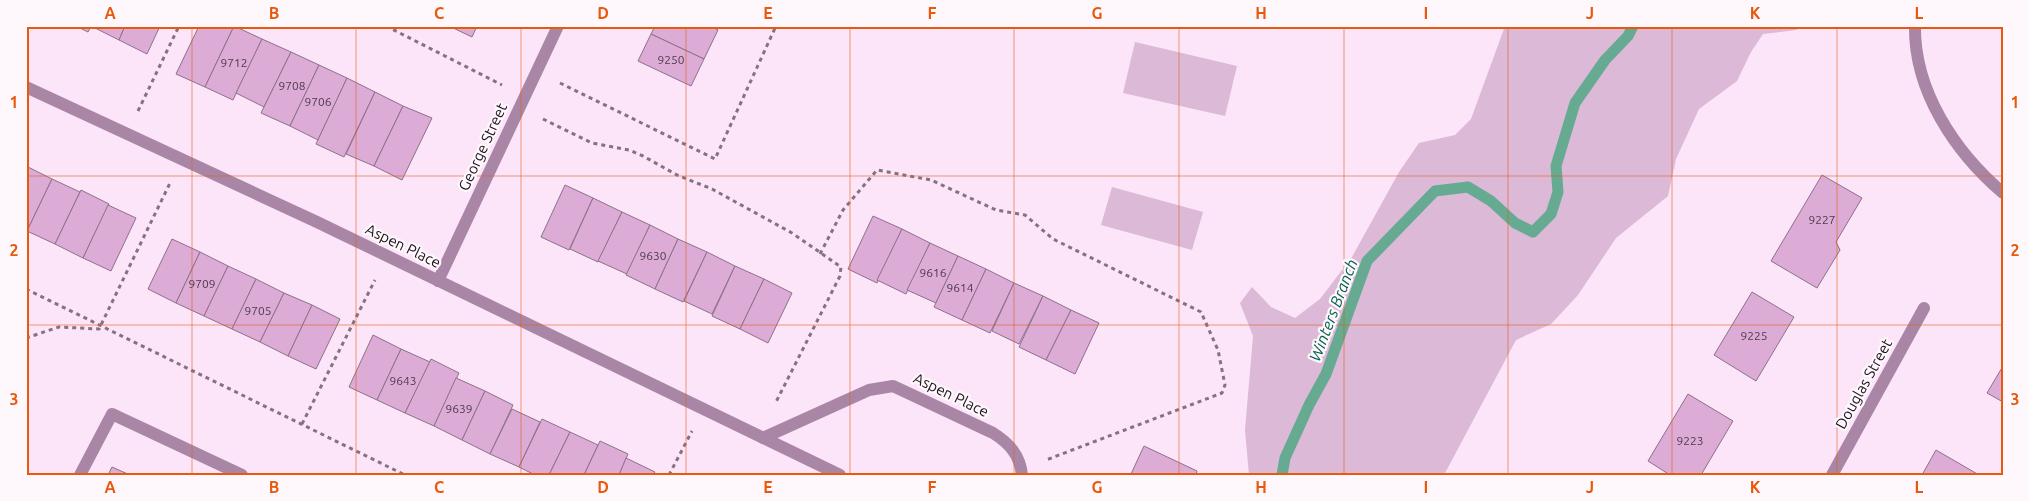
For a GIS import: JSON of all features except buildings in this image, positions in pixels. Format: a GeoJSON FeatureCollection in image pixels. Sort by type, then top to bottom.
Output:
{"type":"FeatureCollection","features":[{"type":"Feature","properties":{"kind":"street","name":"George Street"},"geometry":{"type":"LineString","coordinates":[[438,281],[558,26]]}},
{"type":"Feature","properties":{"kind":"street"},"geometry":{"type":"LineString","coordinates":[[1915,26],[1918,54],[1924,78],[1940,119],[1957,146],[2003,193]]}},
{"type":"Feature","properties":{"kind":"street","name":"Aspen Place"},"geometry":{"type":"LineString","coordinates":[[26,87],[387,256],[840,475]]}},
{"type":"Feature","properties":{"kind":"street","name":"Douglas Street"},"geometry":{"type":"LineString","coordinates":[[1832,475],[1924,308]]}},
{"type":"Feature","properties":{"kind":"street","name":"Aspen Place"},"geometry":{"type":"LineString","coordinates":[[761,437],[869,390],[893,386],[999,436],[1015,453],[1021,472]]}},
{"type":"Feature","properties":{"kind":"street"},"geometry":{"type":"LineString","coordinates":[[80,475],[112,414],[242,475]]}},
{"type":"Feature","properties":{"kind":"path"},"geometry":{"type":"LineString","coordinates":[[127,134],[178,26]]}},
{"type":"Feature","properties":{"kind":"path"},"geometry":{"type":"LineString","coordinates":[[386,26],[592,143],[629,150],[712,189],[792,233],[820,254],[838,262],[842,270],[761,437]]}},
{"type":"Feature","properties":{"kind":"path"},"geometry":{"type":"LineString","coordinates":[[536,72],[715,159],[776,26]]}},
{"type":"Feature","properties":{"kind":"path"},"geometry":{"type":"LineString","coordinates":[[26,338],[59,327],[99,329],[182,159]]}},
{"type":"Feature","properties":{"kind":"path"},"geometry":{"type":"LineString","coordinates":[[820,254],[842,210],[877,170],[931,180],[996,210],[1025,215],[1053,239],[1200,312],[1218,350],[1225,385],[1222,393],[1021,472]]}},
{"type":"Feature","properties":{"kind":"path"},"geometry":{"type":"LineString","coordinates":[[302,424],[387,256]]}},
{"type":"Feature","properties":{"kind":"path"},"geometry":{"type":"LineString","coordinates":[[26,289],[405,475]]}},
{"type":"Feature","properties":{"kind":"path"},"geometry":{"type":"LineString","coordinates":[[669,475],[702,409]]}},
{"type":"Feature","properties":{"kind":"shaded area"},"geometry":{"type":"Polygon","coordinates":[[[1505,26],[1802,26],[1796,30],[1763,34],[1751,52],[1737,81],[1699,109],[1676,159],[1668,196],[1616,238],[1578,295],[1551,324],[1516,340],[1444,475],[1249,475],[1245,430],[1253,336],[1240,303],[1252,287],[1271,307],[1295,318],[1320,299],[1352,257],[1399,172],[1419,143],[1455,135],[1471,119],[1505,26]]]}},
{"type":"Feature","properties":{"kind":"shaded area"},"geometry":{"type":"Polygon","coordinates":[[[1135,42],[1237,66],[1225,116],[1123,93],[1135,42]]]}},
{"type":"Feature","properties":{"kind":"shaded area"},"geometry":{"type":"Polygon","coordinates":[[[1112,187],[1203,212],[1192,250],[1101,225],[1112,187]]]}},
{"type":"Feature","properties":{"kind":"waterway","name":"Winters Branch"},"geometry":{"type":"LineString","coordinates":[[1282,475],[1285,458],[1309,405],[1326,374],[1367,261],[1435,191],[1468,187],[1491,201],[1515,223],[1533,232],[1551,214],[1558,192],[1556,166],[1575,103],[1605,60],[1628,36],[1633,26]]}}]}
